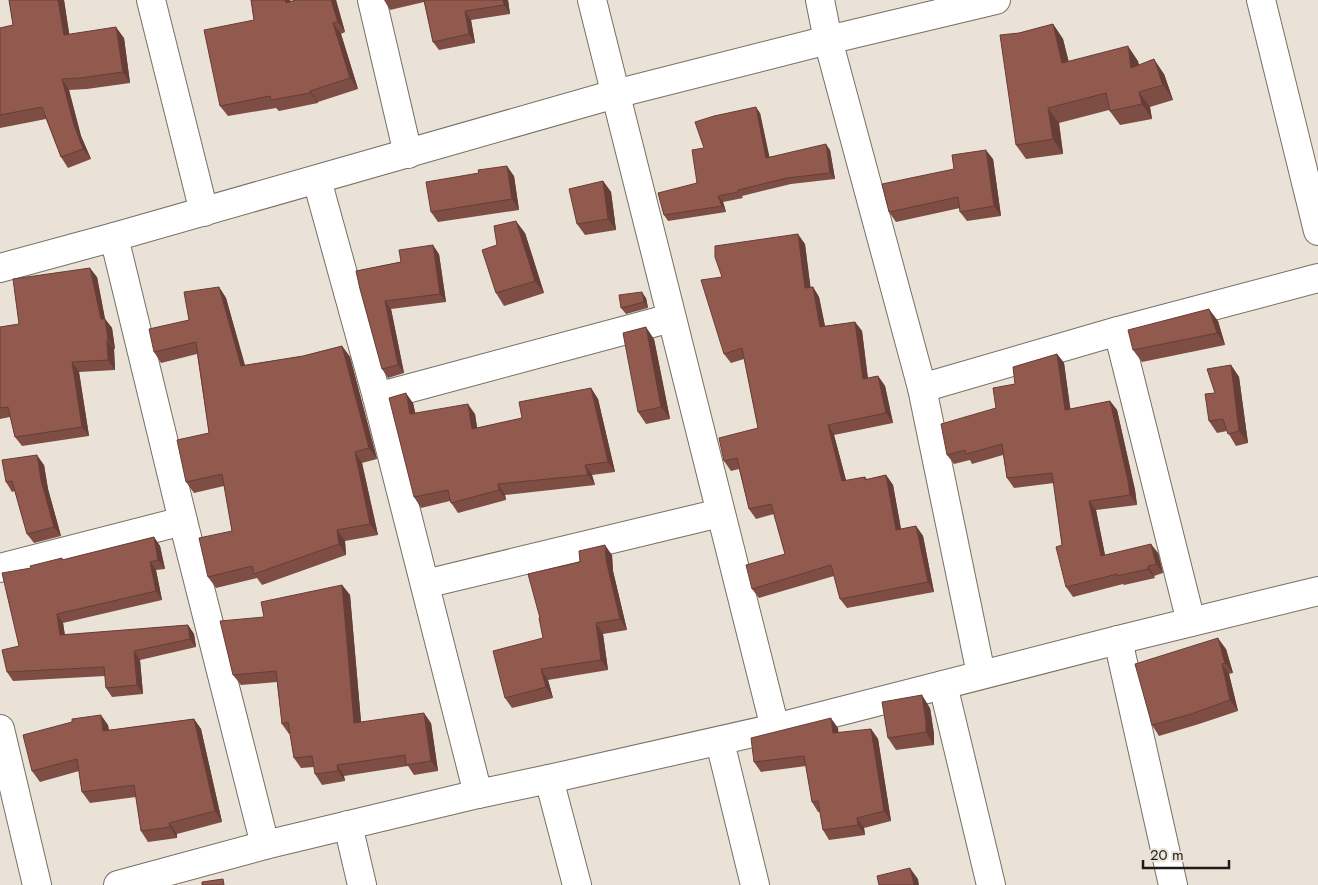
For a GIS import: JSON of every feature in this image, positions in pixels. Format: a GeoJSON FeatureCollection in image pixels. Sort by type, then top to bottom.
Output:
{"type":"FeatureCollection","features":[{"type":"Feature","properties":{"kind":"street"},"geometry":{"type":"LineString","coordinates":[[151,0],[204,212]]}},
{"type":"Feature","properties":{"kind":"street"},"geometry":{"type":"LineString","coordinates":[[372,0],[408,154]]}},
{"type":"Feature","properties":{"kind":"street"},"geometry":{"type":"LineString","coordinates":[[592,0],[775,728]]}},
{"type":"Feature","properties":{"kind":"street"},"geometry":{"type":"LineString","coordinates":[[820,0],[828,40],[922,388],[981,674]]}},
{"type":"Feature","properties":{"kind":"street"},"geometry":{"type":"LineString","coordinates":[[0,268],[204,212],[615,94],[996,0]]}},
{"type":"Feature","properties":{"kind":"street"},"geometry":{"type":"LineString","coordinates":[[1261,0],[1318,231]]}},
{"type":"Feature","properties":{"kind":"street"},"geometry":{"type":"LineString","coordinates":[[317,180],[377,397],[478,794]]}},
{"type":"Feature","properties":{"kind":"street"},"geometry":{"type":"LineString","coordinates":[[114,237],[183,521],[266,845]]}},
{"type":"Feature","properties":{"kind":"street"},"geometry":{"type":"LineString","coordinates":[[922,388],[1118,331],[1318,278]]}},
{"type":"Feature","properties":{"kind":"street"},"geometry":{"type":"LineString","coordinates":[[377,397],[671,318]]}},
{"type":"Feature","properties":{"kind":"street"},"geometry":{"type":"LineString","coordinates":[[1118,331],[1191,622]]}},
{"type":"Feature","properties":{"kind":"street"},"geometry":{"type":"LineString","coordinates":[[426,584],[720,513]]}},
{"type":"Feature","properties":{"kind":"street"},"geometry":{"type":"LineString","coordinates":[[0,568],[183,521]]}},
{"type":"Feature","properties":{"kind":"street"},"geometry":{"type":"LineString","coordinates":[[118,885],[266,845],[478,794],[720,742],[981,674],[1318,591]]}},
{"type":"Feature","properties":{"kind":"street"},"geometry":{"type":"LineString","coordinates":[[1118,640],[1173,885]]}},
{"type":"Feature","properties":{"kind":"street"},"geometry":{"type":"LineString","coordinates":[[943,685],[991,885]]}},
{"type":"Feature","properties":{"kind":"street"},"geometry":{"type":"LineString","coordinates":[[0,729],[37,885]]}},
{"type":"Feature","properties":{"kind":"street"},"geometry":{"type":"LineString","coordinates":[[720,742],[755,885]]}},
{"type":"Feature","properties":{"kind":"street"},"geometry":{"type":"LineString","coordinates":[[549,779],[577,885]]}},
{"type":"Feature","properties":{"kind":"street"},"geometry":{"type":"LineString","coordinates":[[348,826],[362,885]]}},
{"type":"Feature","properties":{"kind":"building"},"geometry":{"type":"Polygon","coordinates":[[[9,0],[58,0],[64,35],[116,27],[123,72],[62,79],[74,125],[83,149],[61,157],[42,107],[0,115],[0,28],[13,25],[9,0]]]}},
{"type":"Feature","properties":{"kind":"building"},"geometry":{"type":"Polygon","coordinates":[[[251,0],[285,0],[286,3],[296,0],[331,0],[338,22],[333,23],[350,78],[310,91],[310,93],[271,100],[270,96],[220,106],[204,30],[254,20],[251,0]]]}},
{"type":"Feature","properties":{"kind":"building"},"geometry":{"type":"Polygon","coordinates":[[[424,0],[503,0],[504,5],[465,11],[469,34],[433,42],[424,0]]]}},
{"type":"Feature","properties":{"kind":"building"},"geometry":{"type":"Polygon","coordinates":[[[1053,24],[1062,63],[1128,46],[1131,68],[1154,59],[1163,85],[1139,92],[1142,104],[1110,111],[1106,93],[1048,108],[1053,139],[1016,145],[1000,35],[1019,33],[1053,24]]]}},
{"type":"Feature","properties":{"kind":"building"},"geometry":{"type":"Polygon","coordinates":[[[756,107],[766,158],[826,144],[830,173],[787,178],[738,190],[738,192],[718,196],[722,206],[664,215],[658,193],[697,183],[692,150],[704,148],[695,122],[756,107]]]}},
{"type":"Feature","properties":{"kind":"building"},"geometry":{"type":"Polygon","coordinates":[[[986,150],[994,206],[960,212],[958,197],[889,212],[882,184],[954,169],[952,155],[986,150]]]}},
{"type":"Feature","properties":{"kind":"building"},"geometry":{"type":"Polygon","coordinates":[[[507,166],[512,199],[431,212],[426,182],[479,173],[478,170],[507,166]]]}},
{"type":"Feature","properties":{"kind":"building"},"geometry":{"type":"Polygon","coordinates":[[[603,181],[608,219],[577,224],[569,189],[603,181]]]}},
{"type":"Feature","properties":{"kind":"building"},"geometry":{"type":"Polygon","coordinates":[[[516,221],[535,281],[496,293],[482,250],[497,245],[494,226],[516,221]]]}},
{"type":"Feature","properties":{"kind":"building"},"geometry":{"type":"Polygon","coordinates":[[[798,234],[805,288],[813,287],[820,327],[855,322],[863,379],[878,376],[886,413],[828,425],[842,481],[865,477],[865,480],[886,475],[896,530],[916,526],[928,582],[840,599],[831,565],[752,589],[746,565],[785,554],[771,504],[749,509],[737,458],[724,461],[719,438],[758,428],[742,348],[724,354],[701,280],[722,277],[715,257],[715,246],[798,234]]]}},
{"type":"Feature","properties":{"kind":"building"},"geometry":{"type":"Polygon","coordinates":[[[433,245],[440,294],[385,301],[398,365],[382,369],[356,271],[401,262],[399,250],[433,245]]]}},
{"type":"Feature","properties":{"kind":"building"},"geometry":{"type":"Polygon","coordinates":[[[90,268],[101,319],[105,319],[108,339],[108,360],[72,362],[82,427],[15,437],[8,407],[0,408],[0,327],[19,324],[13,279],[90,268]]]}},
{"type":"Feature","properties":{"kind":"building"},"geometry":{"type":"Polygon","coordinates":[[[219,287],[241,366],[303,356],[342,346],[369,448],[355,452],[370,524],[337,530],[339,544],[254,574],[252,566],[208,577],[199,538],[232,531],[222,474],[186,482],[177,440],[209,433],[196,342],[154,352],[149,329],[189,320],[184,292],[219,287]]]}},
{"type":"Feature","properties":{"kind":"building"},"geometry":{"type":"Polygon","coordinates":[[[642,292],[644,302],[621,308],[619,295],[642,292]]]}},
{"type":"Feature","properties":{"kind":"building"},"geometry":{"type":"Polygon","coordinates":[[[1209,309],[1217,333],[1133,350],[1128,330],[1209,309]]]}},
{"type":"Feature","properties":{"kind":"building"},"geometry":{"type":"Polygon","coordinates":[[[646,327],[661,407],[638,412],[623,333],[646,327]]]}},
{"type":"Feature","properties":{"kind":"building"},"geometry":{"type":"Polygon","coordinates":[[[1057,354],[1065,410],[1110,401],[1128,481],[1130,495],[1089,501],[1101,556],[1151,544],[1156,564],[1148,566],[1148,569],[1117,576],[1117,574],[1066,587],[1056,547],[1062,545],[1052,473],[1007,478],[1002,444],[966,454],[965,450],[947,455],[941,424],[996,408],[993,388],[1015,384],[1013,367],[1057,354]]]}},
{"type":"Feature","properties":{"kind":"building"},"geometry":{"type":"Polygon","coordinates":[[[1231,365],[1239,431],[1228,434],[1223,419],[1209,421],[1205,394],[1215,393],[1207,369],[1231,365]]]}},
{"type":"Feature","properties":{"kind":"building"},"geometry":{"type":"Polygon","coordinates":[[[591,388],[608,462],[585,465],[588,475],[498,484],[499,490],[451,503],[448,490],[414,497],[389,398],[406,393],[410,414],[468,404],[472,429],[522,418],[519,402],[591,388]]]}},
{"type":"Feature","properties":{"kind":"building"},"geometry":{"type":"Polygon","coordinates":[[[37,455],[41,480],[54,527],[27,534],[12,481],[6,482],[2,460],[37,455]]]}},
{"type":"Feature","properties":{"kind":"building"},"geometry":{"type":"Polygon","coordinates":[[[154,537],[158,560],[150,562],[156,591],[57,614],[60,635],[188,625],[190,639],[134,651],[137,685],[106,688],[104,667],[7,672],[2,650],[19,646],[2,573],[31,568],[30,566],[154,537]]]}},
{"type":"Feature","properties":{"kind":"building"},"geometry":{"type":"Polygon","coordinates":[[[605,545],[606,560],[620,619],[596,623],[601,660],[541,669],[546,687],[505,698],[493,651],[543,638],[540,618],[528,574],[580,562],[579,551],[605,545]]]}},
{"type":"Feature","properties":{"kind":"building"},"geometry":{"type":"Polygon","coordinates":[[[342,585],[354,723],[424,713],[431,761],[406,765],[405,755],[337,765],[338,771],[315,774],[312,756],[294,758],[288,722],[282,724],[276,671],[233,675],[220,621],[264,617],[261,602],[342,585]]]}},
{"type":"Feature","properties":{"kind":"building"},"geometry":{"type":"Polygon","coordinates":[[[1218,638],[1225,663],[1222,664],[1230,700],[1152,725],[1135,664],[1218,638]]]}},
{"type":"Feature","properties":{"kind":"building"},"geometry":{"type":"Polygon","coordinates":[[[922,695],[926,732],[888,738],[882,702],[922,695]]]}},
{"type":"Feature","properties":{"kind":"building"},"geometry":{"type":"Polygon","coordinates":[[[101,715],[103,731],[194,719],[215,811],[169,823],[170,827],[141,831],[134,785],[82,792],[77,759],[32,771],[23,735],[72,722],[72,719],[101,715]]]}},
{"type":"Feature","properties":{"kind":"building"},"geometry":{"type":"Polygon","coordinates":[[[831,718],[833,733],[871,729],[884,811],[857,818],[858,825],[823,830],[818,801],[812,802],[804,756],[754,762],[751,738],[831,718]]]}},
{"type":"Feature","properties":{"kind":"building"},"geometry":{"type":"Polygon","coordinates":[[[910,868],[914,885],[879,885],[877,876],[910,868]]]}},
{"type":"Feature","properties":{"kind":"building"},"geometry":{"type":"Polygon","coordinates":[[[223,879],[224,885],[202,885],[202,882],[223,879]]]}}]}
